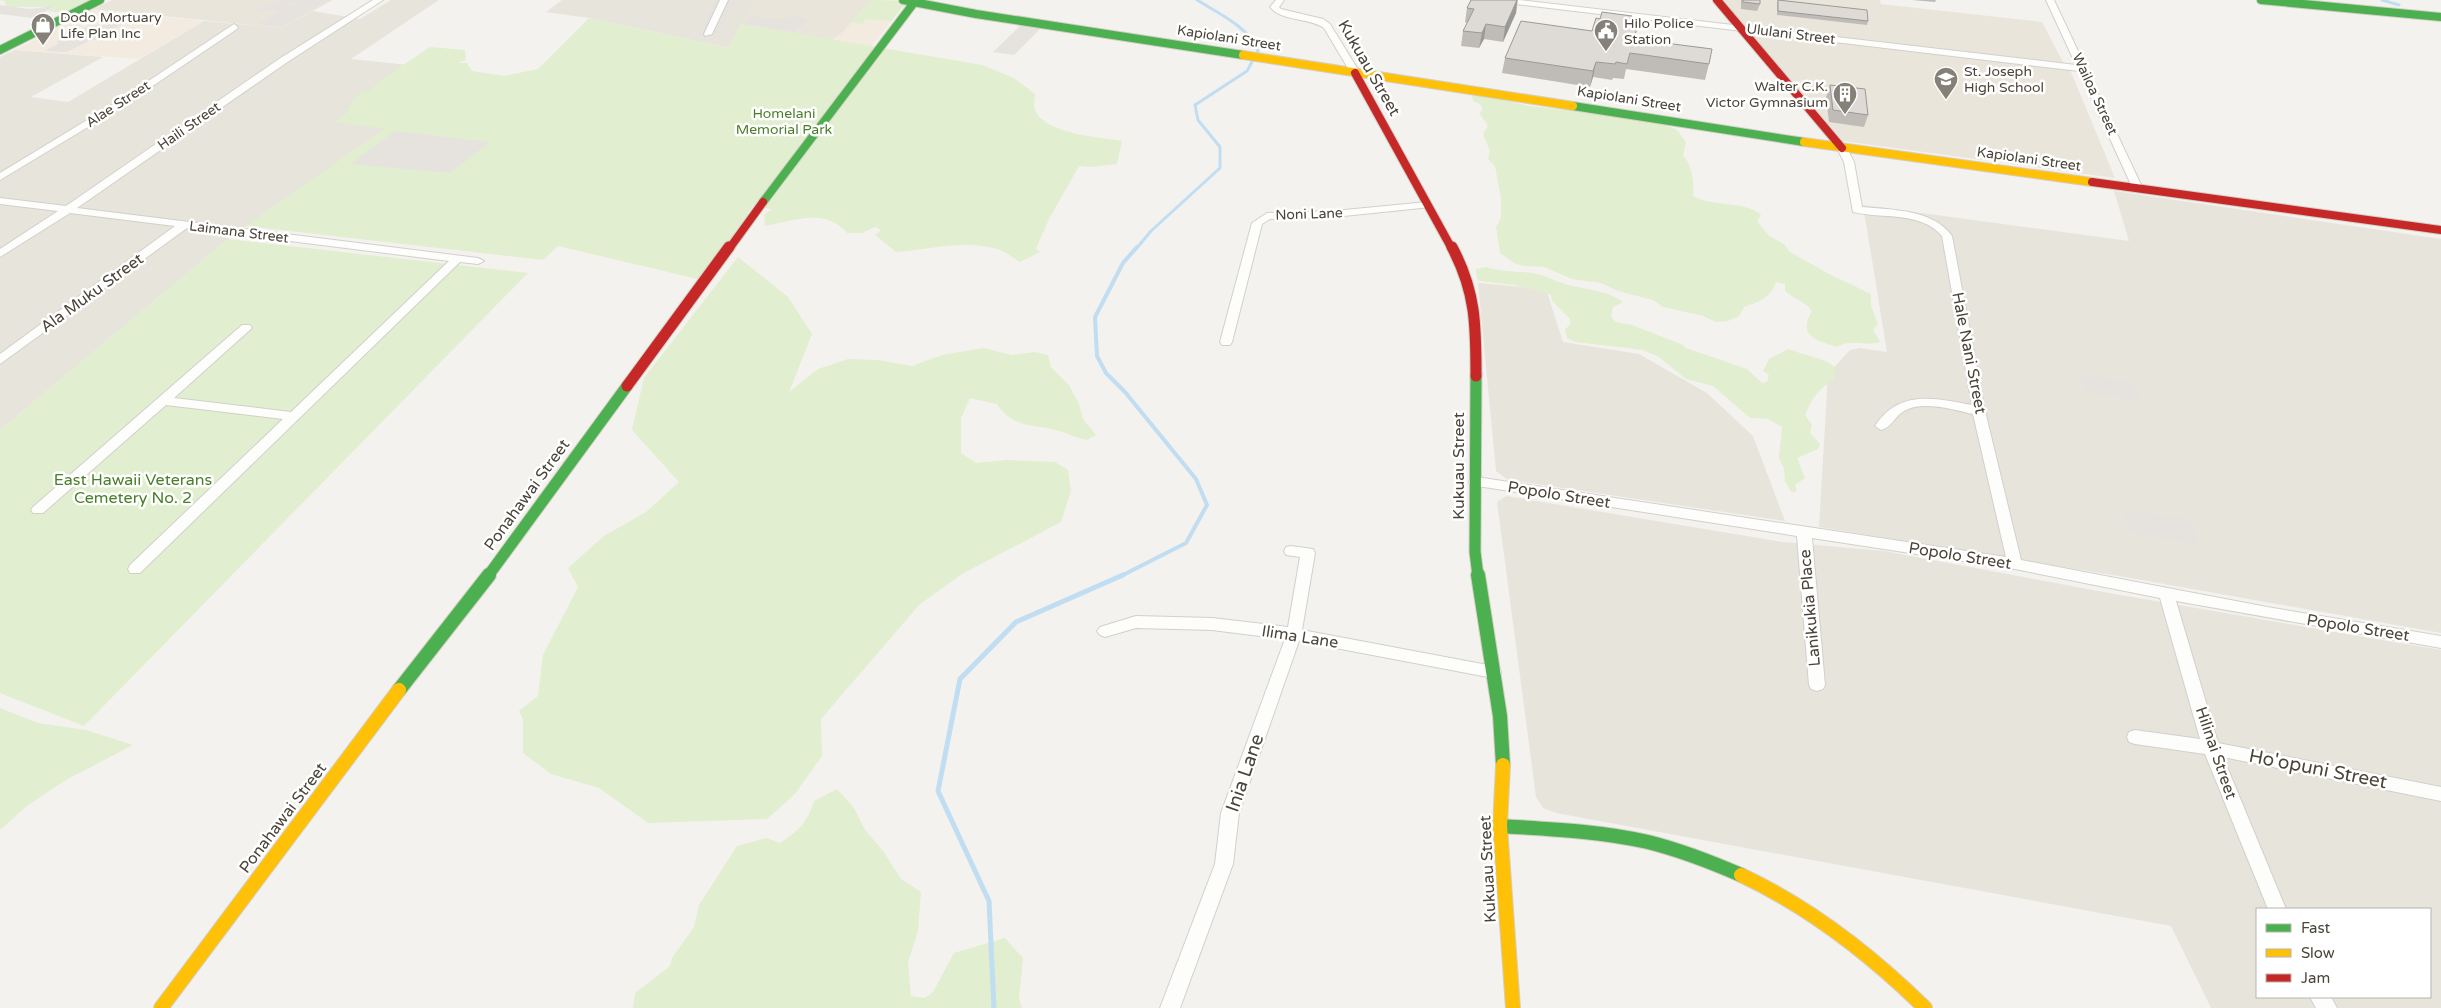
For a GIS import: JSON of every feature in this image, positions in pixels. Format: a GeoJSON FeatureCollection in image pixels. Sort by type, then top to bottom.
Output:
{"type":"FeatureCollection","features":[{"type":"Feature","properties":{"kind":"street"},"geometry":{"type":"LineString","coordinates":[[0,50],[100,0]]}},
{"type":"Feature","properties":{"kind":"street","name":"Haili Street"},"geometry":{"type":"LineString","coordinates":[[0,254],[70,210],[317,36],[379,0]]}},
{"type":"Feature","properties":{"kind":"street"},"geometry":{"type":"LineString","coordinates":[[708,34],[724,0]]}},
{"type":"Feature","properties":{"kind":"street","name":"Kapiolani Street"},"geometry":{"type":"LineString","coordinates":[[903,0],[916,0],[976,14],[1842,148],[2441,230]]}},
{"type":"Feature","properties":{"kind":"street","name":"Ponahawai Street"},"geometry":{"type":"LineString","coordinates":[[161,1008],[392,699],[498,563],[724,253],[916,0]]}},
{"type":"Feature","properties":{"kind":"street","name":"Kukuau Street"},"geometry":{"type":"LineString","coordinates":[[1280,0],[1274,7],[1278,11],[1320,22],[1327,26],[1463,268],[1471,287],[1476,308],[1474,421],[1476,482],[1475,552],[1482,610],[1500,716],[1504,780],[1500,826],[1512,1008]]}},
{"type":"Feature","properties":{"kind":"street","name":"Ululani Street"},"geometry":{"type":"LineString","coordinates":[[1498,0],[2083,70]]}},
{"type":"Feature","properties":{"kind":"street"},"geometry":{"type":"LineString","coordinates":[[1717,0],[1842,148]]}},
{"type":"Feature","properties":{"kind":"street","name":"Wailoa Street"},"geometry":{"type":"LineString","coordinates":[[2050,0],[2138,188]]}},
{"type":"Feature","properties":{"kind":"street"},"geometry":{"type":"LineString","coordinates":[[2261,0],[2438,19]]}},
{"type":"Feature","properties":{"kind":"street"},"geometry":{"type":"LineString","coordinates":[[2424,5],[2438,19]]}},
{"type":"Feature","properties":{"kind":"street","name":"Alae Street"},"geometry":{"type":"LineString","coordinates":[[0,177],[123,102],[234,27]]}},
{"type":"Feature","properties":{"kind":"street","name":"Hale Nani Street"},"geometry":{"type":"LineString","coordinates":[[1842,148],[1849,162],[1857,210],[1924,220],[1945,232],[1979,411],[2015,564]]}},
{"type":"Feature","properties":{"kind":"street","name":"Laimana Street"},"geometry":{"type":"LineString","coordinates":[[0,201],[478,261]]}},
{"type":"Feature","properties":{"kind":"street","name":"Noni Lane"},"geometry":{"type":"LineString","coordinates":[[1226,342],[1257,222],[1261,219],[1277,215],[1334,214],[1427,205]]}},
{"type":"Feature","properties":{"kind":"street","name":"Ala Muku Street"},"geometry":{"type":"LineString","coordinates":[[0,360],[184,225]]}},
{"type":"Feature","properties":{"kind":"street"},"geometry":{"type":"LineString","coordinates":[[135,569],[457,259]]}},
{"type":"Feature","properties":{"kind":"street"},"geometry":{"type":"LineString","coordinates":[[38,510],[246,328]]}},
{"type":"Feature","properties":{"kind":"street"},"geometry":{"type":"LineString","coordinates":[[164,401],[293,416]]}},
{"type":"Feature","properties":{"kind":"street"},"geometry":{"type":"LineString","coordinates":[[1881,426],[1901,407],[1916,403],[1947,404],[1979,411]]}},
{"type":"Feature","properties":{"kind":"street","name":"Popolo Street"},"geometry":{"type":"LineString","coordinates":[[1476,482],[2015,564],[2441,642]]}},
{"type":"Feature","properties":{"kind":"street","name":"Lanikukia Place"},"geometry":{"type":"LineString","coordinates":[[1804,532],[1817,685]]}},
{"type":"Feature","properties":{"kind":"street","name":"Inia Lane"},"geometry":{"type":"LineString","coordinates":[[1170,1008],[1224,864],[1230,813],[1294,634],[1308,553],[1291,551]]}},
{"type":"Feature","properties":{"kind":"street","name":"Hilinai Street"},"geometry":{"type":"LineString","coordinates":[[2166,593],[2211,748],[2277,908]]}},
{"type":"Feature","properties":{"kind":"street","name":"Ilima Lane"},"geometry":{"type":"LineString","coordinates":[[1105,631],[1136,622],[1212,624],[1294,634],[1493,672]]}},
{"type":"Feature","properties":{"kind":"street","name":"Ho'opuni Street"},"geometry":{"type":"LineString","coordinates":[[2134,737],[2211,748],[2441,794]]}},
{"type":"Feature","properties":{"kind":"street"},"geometry":{"type":"LineString","coordinates":[[1500,826],[1594,833],[1634,839],[1675,849],[1747,876],[1796,903],[1835,928],[1874,958],[1925,1008]]}},
{"type":"Feature","properties":{"kind":"shaded area"},"geometry":{"type":"Polygon","coordinates":[[[112,0],[333,0],[281,28],[94,9],[112,0]]]}},
{"type":"Feature","properties":{"kind":"shaded area"},"geometry":{"type":"Polygon","coordinates":[[[271,0],[329,0],[322,1],[326,2],[280,27],[257,24],[282,11],[258,10],[261,8],[274,2],[290,3],[286,5],[290,6],[295,3],[271,0]]]}},
{"type":"Feature","properties":{"kind":"shaded area"},"geometry":{"type":"Polygon","coordinates":[[[391,0],[439,0],[351,59],[467,71],[228,239],[0,430],[0,57],[15,50],[103,57],[31,97],[68,102],[204,21],[281,28],[313,11],[360,19],[391,0]]]}},
{"type":"Feature","properties":{"kind":"shaded area"},"geometry":{"type":"Polygon","coordinates":[[[562,0],[754,0],[729,48],[589,18],[546,12],[562,0]]]}},
{"type":"Feature","properties":{"kind":"shaded area"},"geometry":{"type":"Polygon","coordinates":[[[715,0],[735,0],[719,34],[696,35],[698,30],[702,30],[715,0]]]}},
{"type":"Feature","properties":{"kind":"shaded area"},"geometry":{"type":"Polygon","coordinates":[[[754,0],[871,0],[844,31],[832,40],[741,24],[754,0]]]}},
{"type":"Feature","properties":{"kind":"shaded area"},"geometry":{"type":"Polygon","coordinates":[[[871,0],[907,1],[872,46],[832,40],[844,31],[871,0]]]}},
{"type":"Feature","properties":{"kind":"shaded area","name":"St. Joseph High School"},"geometry":{"type":"Polygon","coordinates":[[[1723,0],[1880,0],[1881,4],[2042,22],[2064,64],[2071,72],[2115,178],[1843,141],[1723,0]]]}},
{"type":"Feature","properties":{"kind":"shaded area"},"geometry":{"type":"Polygon","coordinates":[[[0,5],[29,9],[56,6],[32,18],[0,14],[0,5]]]}},
{"type":"Feature","properties":{"kind":"shaded area"},"geometry":{"type":"Polygon","coordinates":[[[94,9],[204,21],[139,59],[15,50],[94,9]]]}},
{"type":"Feature","properties":{"kind":"shaded area"},"geometry":{"type":"Polygon","coordinates":[[[122,16],[134,17],[95,40],[91,40],[67,52],[45,51],[59,43],[56,42],[91,25],[103,26],[122,16]]]}},
{"type":"Feature","properties":{"kind":"shaded area"},"geometry":{"type":"Polygon","coordinates":[[[755,16],[779,19],[793,16],[810,19],[795,32],[742,24],[755,16]]]}},
{"type":"Feature","properties":{"kind":"shaded area"},"geometry":{"type":"Polygon","coordinates":[[[1021,25],[1041,28],[1014,55],[993,52],[1021,25]]]}},
{"type":"Feature","properties":{"kind":"shaded area"},"geometry":{"type":"Polygon","coordinates":[[[395,131],[490,142],[450,173],[350,164],[395,131]]]}},
{"type":"Feature","properties":{"kind":"shaded area"},"geometry":{"type":"Polygon","coordinates":[[[2114,191],[2441,239],[2441,633],[2119,576],[1819,527],[1828,374],[1850,350],[1860,348],[1887,352],[1863,205],[2129,241],[2114,191]]]}},
{"type":"Feature","properties":{"kind":"shaded area"},"geometry":{"type":"Polygon","coordinates":[[[1478,283],[1546,289],[1563,342],[1639,354],[1707,393],[1753,436],[1785,521],[1508,480],[1496,471],[1478,283]]]}},
{"type":"Feature","properties":{"kind":"shaded area"},"geometry":{"type":"Polygon","coordinates":[[[2078,374],[2134,382],[2141,401],[2085,392],[2078,374]]]}},
{"type":"Feature","properties":{"kind":"shaded area"},"geometry":{"type":"Polygon","coordinates":[[[1506,496],[1783,542],[1884,551],[2109,593],[2441,650],[2441,1008],[2211,1008],[2171,926],[1556,813],[1543,808],[1536,797],[1497,502],[1506,496]]]}},
{"type":"Feature","properties":{"kind":"shaded area"},"geometry":{"type":"Polygon","coordinates":[[[2123,509],[2191,520],[2199,545],[2130,533],[2123,509]]]}},
{"type":"Feature","properties":{"kind":"green space"},"geometry":{"type":"Polygon","coordinates":[[[0,0],[91,0],[65,13],[47,11],[55,7],[7,7],[4,1],[0,0]]]}},
{"type":"Feature","properties":{"kind":"green space"},"geometry":{"type":"Polygon","coordinates":[[[871,0],[907,1],[891,21],[866,19],[862,24],[851,23],[871,0]]]}},
{"type":"Feature","properties":{"kind":"green space","name":"Homelani Memorial Park"},"geometry":{"type":"Polygon","coordinates":[[[589,18],[728,48],[741,24],[982,65],[1014,78],[1035,94],[1035,110],[1049,124],[1073,133],[1122,141],[1117,164],[1091,167],[1079,166],[1049,219],[1036,249],[1040,252],[1020,262],[1000,250],[972,245],[896,252],[875,235],[881,230],[875,227],[862,233],[847,233],[839,225],[819,218],[797,219],[765,226],[764,215],[772,209],[753,206],[702,280],[558,246],[543,260],[246,226],[384,129],[335,122],[348,111],[353,100],[361,92],[370,90],[384,78],[430,47],[465,50],[466,60],[457,63],[467,63],[472,71],[505,76],[538,69],[589,18]]]}},
{"type":"Feature","properties":{"kind":"green space"},"geometry":{"type":"Polygon","coordinates":[[[1477,94],[1529,106],[1610,115],[1664,124],[1677,130],[1686,142],[1683,156],[1689,164],[1692,175],[1693,196],[1702,200],[1754,210],[1761,215],[1757,221],[1769,236],[1784,244],[1790,252],[1829,274],[1871,294],[1871,305],[1878,324],[1873,330],[1880,342],[1869,344],[1848,343],[1837,347],[1816,340],[1808,332],[1807,326],[1812,311],[1785,291],[1785,284],[1776,282],[1768,295],[1760,301],[1744,307],[1739,316],[1728,321],[1716,322],[1703,316],[1663,307],[1653,300],[1618,291],[1601,283],[1572,279],[1544,267],[1523,266],[1514,263],[1500,253],[1496,227],[1501,218],[1501,199],[1495,166],[1488,159],[1490,151],[1483,134],[1488,126],[1480,114],[1481,105],[1473,101],[1472,96],[1477,94]]]}},
{"type":"Feature","properties":{"kind":"green space","name":"East Hawaii Veterans Cemetery No. 2"},"geometry":{"type":"Polygon","coordinates":[[[228,239],[528,273],[84,726],[0,693],[0,430],[228,239]]]}},
{"type":"Feature","properties":{"kind":"green space"},"geometry":{"type":"Polygon","coordinates":[[[738,257],[788,297],[812,334],[789,392],[818,369],[848,359],[878,360],[912,366],[942,355],[984,348],[1011,355],[1035,352],[1048,355],[1051,367],[1069,385],[1079,404],[1083,419],[1096,435],[1087,440],[1056,430],[1023,424],[1009,417],[997,404],[970,398],[961,418],[961,453],[976,463],[1007,460],[1055,462],[1068,470],[1071,491],[1061,522],[962,574],[919,605],[821,719],[822,756],[795,794],[767,819],[648,823],[599,788],[551,774],[523,753],[523,719],[519,711],[538,696],[543,655],[578,587],[568,568],[604,536],[646,512],[679,482],[632,430],[644,378],[738,257]]]}},
{"type":"Feature","properties":{"kind":"green space"},"geometry":{"type":"Polygon","coordinates":[[[1486,267],[1545,276],[1565,284],[1609,295],[1623,302],[1613,307],[1611,316],[1615,322],[1632,325],[1683,345],[1686,348],[1747,369],[1762,383],[1767,382],[1769,375],[1763,371],[1769,359],[1788,349],[1818,358],[1834,366],[1835,379],[1817,394],[1810,403],[1805,415],[1812,425],[1810,433],[1820,444],[1818,449],[1797,458],[1805,478],[1795,485],[1797,491],[1792,493],[1785,481],[1784,468],[1779,458],[1782,427],[1768,419],[1750,418],[1713,386],[1686,379],[1659,357],[1643,350],[1576,342],[1567,338],[1565,330],[1570,324],[1570,319],[1552,301],[1551,295],[1515,285],[1480,281],[1477,279],[1476,269],[1486,267]]]}},
{"type":"Feature","properties":{"kind":"green space"},"geometry":{"type":"Polygon","coordinates":[[[0,708],[38,723],[86,730],[133,745],[64,781],[27,806],[0,830],[0,708]]]}},
{"type":"Feature","properties":{"kind":"green space"},"geometry":{"type":"Polygon","coordinates":[[[837,789],[854,808],[865,830],[883,851],[901,879],[921,892],[918,931],[908,963],[911,996],[925,998],[933,992],[954,953],[1005,938],[1023,958],[1019,999],[1022,1008],[633,1008],[635,993],[670,966],[672,958],[694,927],[699,905],[737,846],[767,838],[780,843],[792,835],[801,825],[809,814],[814,801],[837,789]]]}},
{"type":"Feature","properties":{"kind":"building"},"geometry":{"type":"Polygon","coordinates":[[[1471,0],[1517,0],[1505,27],[1486,24],[1482,33],[1463,31],[1474,9],[1467,8],[1471,0]]]}},
{"type":"Feature","properties":{"kind":"building"},"geometry":{"type":"Polygon","coordinates":[[[1743,0],[1760,0],[1760,4],[1743,2],[1743,0]]]}},
{"type":"Feature","properties":{"kind":"building"},"geometry":{"type":"Polygon","coordinates":[[[1778,0],[1867,10],[1868,21],[1778,11],[1778,0]]]}},
{"type":"Feature","properties":{"kind":"building"},"geometry":{"type":"Polygon","coordinates":[[[1602,12],[1632,16],[1630,23],[1638,24],[1634,39],[1712,49],[1709,64],[1630,53],[1627,64],[1596,62],[1593,71],[1505,58],[1521,21],[1592,31],[1596,18],[1600,19],[1602,12]]]}},
{"type":"Feature","properties":{"kind":"building"},"geometry":{"type":"Polygon","coordinates":[[[1830,85],[1865,89],[1868,115],[1833,110],[1830,85]]]}},
{"type":"Feature","properties":{"kind":"waterway"},"geometry":{"type":"LineString","coordinates":[[1136,249],[1151,231],[1220,168],[1220,147],[1198,120],[1195,105],[1247,71],[1258,51],[1254,42],[1240,28],[1197,0]]}},
{"type":"Feature","properties":{"kind":"waterway"},"geometry":{"type":"LineString","coordinates":[[2382,0],[2399,5]]}},
{"type":"Feature","properties":{"kind":"waterway"},"geometry":{"type":"LineString","coordinates":[[1123,575],[1186,543],[1207,505],[1196,479],[1125,392],[1106,373],[1097,356],[1095,317],[1123,263],[1137,247]]}},
{"type":"Feature","properties":{"kind":"waterway"},"geometry":{"type":"LineString","coordinates":[[994,1008],[989,901],[938,791],[960,679],[1016,622],[1123,575]]}},
{"type":"Feature","properties":{"kind":"traffic: fast"},"geometry":{"type":"LineString","coordinates":[[0,50],[100,0]]}},
{"type":"Feature","properties":{"kind":"traffic: fast"},"geometry":{"type":"LineString","coordinates":[[903,0],[976,14],[1243,55]]}},
{"type":"Feature","properties":{"kind":"traffic: fast"},"geometry":{"type":"LineString","coordinates":[[763,202],[916,0]]}},
{"type":"Feature","properties":{"kind":"traffic: fast"},"geometry":{"type":"LineString","coordinates":[[2261,0],[2441,17]]}},
{"type":"Feature","properties":{"kind":"traffic: fast"},"geometry":{"type":"LineString","coordinates":[[1573,106],[1804,142]]}},
{"type":"Feature","properties":{"kind":"traffic: fast"},"geometry":{"type":"LineString","coordinates":[[1476,376],[1475,552],[1482,610],[1500,716],[1503,765]]}},
{"type":"Feature","properties":{"kind":"traffic: fast"},"geometry":{"type":"LineString","coordinates":[[399,690],[498,563],[627,386]]}},
{"type":"Feature","properties":{"kind":"traffic: fast"},"geometry":{"type":"LineString","coordinates":[[1500,826],[1583,832],[1633,839],[1661,845],[1741,875]]}},
{"type":"Feature","properties":{"kind":"traffic: slow"},"geometry":{"type":"LineString","coordinates":[[1243,55],[1573,106]]}},
{"type":"Feature","properties":{"kind":"traffic: slow"},"geometry":{"type":"LineString","coordinates":[[1804,142],[2092,182]]}},
{"type":"Feature","properties":{"kind":"traffic: slow"},"geometry":{"type":"LineString","coordinates":[[161,1008],[399,690]]}},
{"type":"Feature","properties":{"kind":"traffic: slow"},"geometry":{"type":"LineString","coordinates":[[1503,765],[1500,826],[1513,1008]]}},
{"type":"Feature","properties":{"kind":"traffic: slow"},"geometry":{"type":"LineString","coordinates":[[1741,875],[1767,887],[1816,916],[1862,950],[1925,1008]]}},
{"type":"Feature","properties":{"kind":"traffic: jam"},"geometry":{"type":"LineString","coordinates":[[1717,0],[1842,148]]}},
{"type":"Feature","properties":{"kind":"traffic: jam"},"geometry":{"type":"LineString","coordinates":[[1355,73],[1463,268],[1475,309],[1476,376]]}},
{"type":"Feature","properties":{"kind":"traffic: jam"},"geometry":{"type":"LineString","coordinates":[[2092,182],[2441,230]]}},
{"type":"Feature","properties":{"kind":"traffic: jam"},"geometry":{"type":"LineString","coordinates":[[627,386],[763,202]]}},
{"type":"Feature","properties":{"kind":"place","name":"Dodo Mortuary Life Plan Inc"},"geometry":{"type":"Point","coordinates":[43,46]}},
{"type":"Feature","properties":{"kind":"place","name":"Hilo Police Station"},"geometry":{"type":"Point","coordinates":[1606,52]}},
{"type":"Feature","properties":{"kind":"place","name":"St. Joseph High School"},"geometry":{"type":"Point","coordinates":[1946,100]}},
{"type":"Feature","properties":{"kind":"place","name":"Walter C.K. Victor Gymnasium"},"geometry":{"type":"Point","coordinates":[1845,115]}}]}
